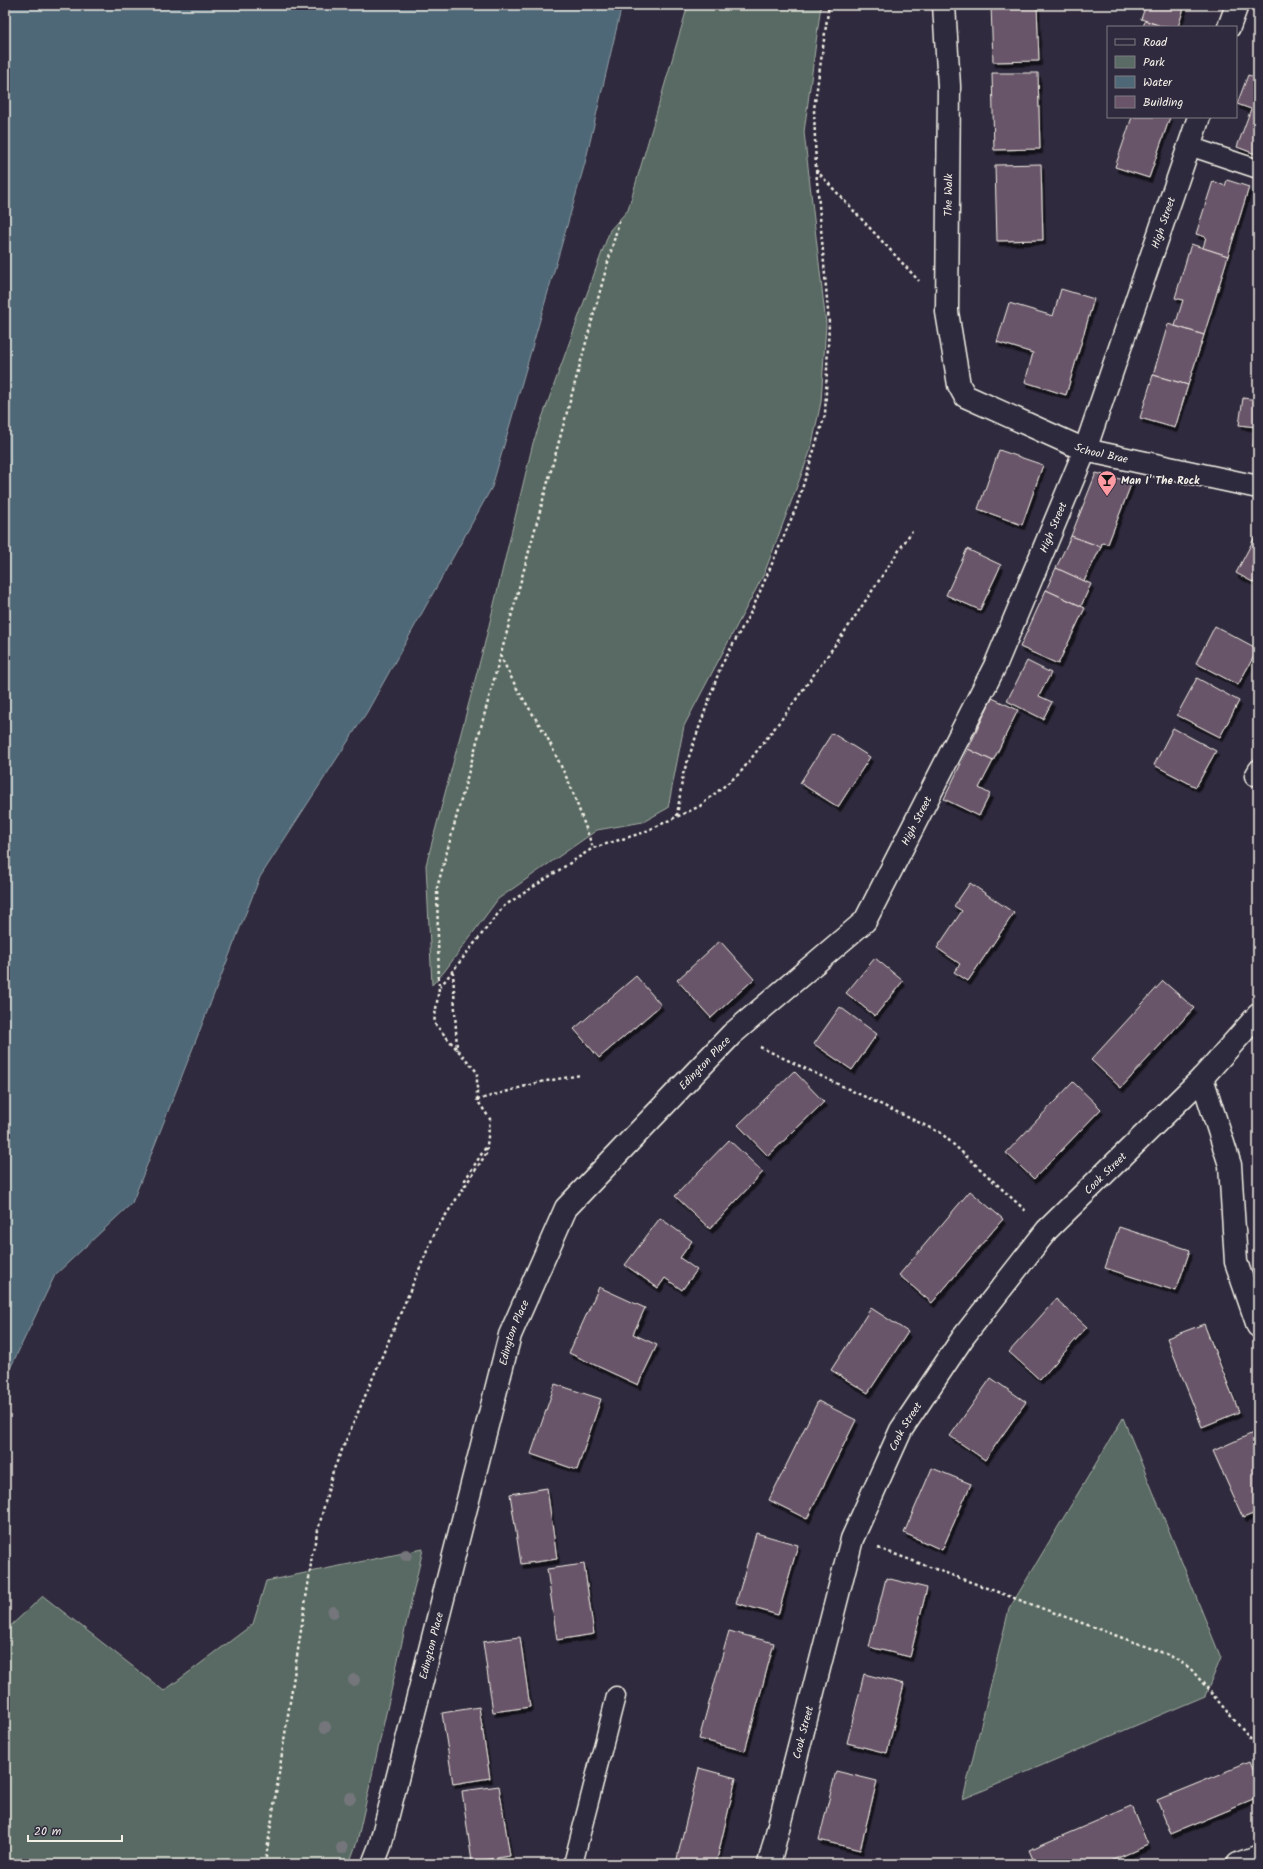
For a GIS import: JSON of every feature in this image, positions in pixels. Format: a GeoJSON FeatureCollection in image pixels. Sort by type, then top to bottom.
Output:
{"type":"FeatureCollection","features":[{"type":"Feature","properties":{"kind":"street","name":"The Walk"},"geometry":{"type":"LineString","coordinates":[[944,5],[949,86],[947,312],[959,385]]}},
{"type":"Feature","properties":{"kind":"street"},"geometry":{"type":"LineString","coordinates":[[1230,26],[1237,5]]}},
{"type":"Feature","properties":{"kind":"street","name":"High Street"},"geometry":{"type":"LineString","coordinates":[[865,921],[995,666],[1084,450],[1199,118]]}},
{"type":"Feature","properties":{"kind":"street","name":"School Brae"},"geometry":{"type":"LineString","coordinates":[[959,385],[965,396],[1084,450],[1258,487]]}},
{"type":"Feature","properties":{"kind":"street","name":"Edington Place"},"geometry":{"type":"LineString","coordinates":[[373,1864],[384,1831],[510,1335],[566,1208],[732,1034],[865,921]]}},
{"type":"Feature","properties":{"kind":"street","name":"Cook Street"},"geometry":{"type":"LineString","coordinates":[[769,1864],[852,1539],[901,1430],[964,1336],[1047,1230],[1202,1078],[1258,1015]]}},
{"type":"Feature","properties":{"kind":"street"},"geometry":{"type":"LineString","coordinates":[[1202,1078],[1230,1165],[1236,1262],[1258,1326]]}},
{"type":"Feature","properties":{"kind":"street"},"geometry":{"type":"LineString","coordinates":[[1238,1864],[1258,1856]]}},
{"type":"Feature","properties":{"kind":"lane"},"geometry":{"type":"LineString","coordinates":[[1189,146],[1258,169]]}},
{"type":"Feature","properties":{"kind":"lane"},"geometry":{"type":"LineString","coordinates":[[573,1864],[616,1696]]}},
{"type":"Feature","properties":{"kind":"path"},"geometry":{"type":"LineString","coordinates":[[677,816],[683,774],[718,674],[752,610],[796,508],[825,415],[830,323],[816,169],[814,109],[829,5]]}},
{"type":"Feature","properties":{"kind":"path"},"geometry":{"type":"LineString","coordinates":[[816,169],[947,312]]}},
{"type":"Feature","properties":{"kind":"path"},"geometry":{"type":"LineString","coordinates":[[265,1864],[312,1554],[333,1471],[436,1230],[486,1154],[488,1145],[490,1119],[477,1100],[477,1072],[434,1023],[439,988],[437,888],[620,218]]}},
{"type":"Feature","properties":{"kind":"path"},"geometry":{"type":"LineString","coordinates":[[439,988],[504,906],[593,848],[642,833],[700,806],[740,773],[787,712],[844,633],[912,531]]}},
{"type":"Feature","properties":{"kind":"path"},"geometry":{"type":"LineString","coordinates":[[500,655],[516,688],[547,737],[571,787],[593,848]]}},
{"type":"Feature","properties":{"kind":"path"},"geometry":{"type":"LineString","coordinates":[[453,970],[458,1051]]}},
{"type":"Feature","properties":{"kind":"path"},"geometry":{"type":"LineString","coordinates":[[787,1060],[941,1133],[1047,1230]]}},
{"type":"Feature","properties":{"kind":"path"},"geometry":{"type":"LineString","coordinates":[[477,1100],[540,1082],[581,1075]]}},
{"type":"Feature","properties":{"kind":"path"},"geometry":{"type":"LineString","coordinates":[[852,1539],[1169,1655],[1190,1668],[1258,1748]]}},
{"type":"Feature","properties":{"kind":"green space"},"geometry":{"type":"Polygon","coordinates":[[[688,5],[821,5],[804,132],[826,324],[821,402],[811,449],[764,574],[684,726],[668,808],[643,822],[597,830],[498,899],[444,972],[432,985],[426,865],[484,646],[533,443],[610,230],[628,210],[688,5]]]}},
{"type":"Feature","properties":{"kind":"green space"},"geometry":{"type":"Polygon","coordinates":[[[1123,1418],[1221,1658],[1205,1696],[963,1799],[1009,1609],[1123,1418]]]}},
{"type":"Feature","properties":{"kind":"green space"},"geometry":{"type":"Polygon","coordinates":[[[423,1549],[357,1842],[349,1864],[5,1864],[5,1631],[43,1596],[164,1691],[253,1624],[266,1581],[423,1549]]]}},
{"type":"Feature","properties":{"kind":"water"},"geometry":{"type":"Polygon","coordinates":[[[5,5],[622,5],[585,163],[492,487],[367,712],[260,877],[132,1203],[55,1275],[5,1379],[5,5]]]}},
{"type":"Feature","properties":{"kind":"building"},"geometry":{"type":"Polygon","coordinates":[[[991,5],[1037,5],[1039,61],[993,62],[991,5]]]}},
{"type":"Feature","properties":{"kind":"building"},"geometry":{"type":"Polygon","coordinates":[[[1146,5],[1185,5],[1178,26],[1161,26],[1141,19],[1146,5]]]}},
{"type":"Feature","properties":{"kind":"building"},"geometry":{"type":"Polygon","coordinates":[[[1145,21],[1161,26],[1143,26],[1145,21]]]}},
{"type":"Feature","properties":{"kind":"building"},"geometry":{"type":"Polygon","coordinates":[[[1258,45],[1258,59],[1254,58],[1258,45]]]}},
{"type":"Feature","properties":{"kind":"building"},"geometry":{"type":"Polygon","coordinates":[[[992,73],[1038,73],[1040,149],[994,150],[992,73]]]}},
{"type":"Feature","properties":{"kind":"building"},"geometry":{"type":"Polygon","coordinates":[[[1248,75],[1258,78],[1258,155],[1237,147],[1251,109],[1237,104],[1248,75]]]}},
{"type":"Feature","properties":{"kind":"building"},"geometry":{"type":"Polygon","coordinates":[[[1132,118],[1170,118],[1149,178],[1115,167],[1132,118]]]}},
{"type":"Feature","properties":{"kind":"building"},"geometry":{"type":"Polygon","coordinates":[[[1041,164],[1043,240],[997,241],[995,165],[1041,164]]]}},
{"type":"Feature","properties":{"kind":"building"},"geometry":{"type":"Polygon","coordinates":[[[1227,180],[1249,187],[1228,256],[1203,248],[1206,237],[1196,234],[1213,181],[1225,186],[1227,180]]]}},
{"type":"Feature","properties":{"kind":"building"},"geometry":{"type":"Polygon","coordinates":[[[1191,244],[1228,256],[1204,335],[1175,326],[1183,300],[1175,298],[1191,244]]]}},
{"type":"Feature","properties":{"kind":"building"},"geometry":{"type":"Polygon","coordinates":[[[1061,289],[1094,299],[1066,395],[1025,382],[1033,353],[997,342],[1009,303],[1053,316],[1061,289]]]}},
{"type":"Feature","properties":{"kind":"building"},"geometry":{"type":"Polygon","coordinates":[[[1168,324],[1204,335],[1188,385],[1153,375],[1168,324]]]}},
{"type":"Feature","properties":{"kind":"building"},"geometry":{"type":"Polygon","coordinates":[[[1153,375],[1188,385],[1175,428],[1140,418],[1153,375]]]}},
{"type":"Feature","properties":{"kind":"building"},"geometry":{"type":"Polygon","coordinates":[[[1243,398],[1258,400],[1258,446],[1253,446],[1256,427],[1239,425],[1243,398]]]}},
{"type":"Feature","properties":{"kind":"building"},"geometry":{"type":"Polygon","coordinates":[[[999,450],[1043,465],[1022,525],[978,509],[999,450]]]}},
{"type":"Feature","properties":{"kind":"building"},"geometry":{"type":"Polygon","coordinates":[[[1096,473],[1132,482],[1108,544],[1102,543],[1101,547],[1071,536],[1096,473]]]}},
{"type":"Feature","properties":{"kind":"building"},"geometry":{"type":"Polygon","coordinates":[[[1071,536],[1101,547],[1084,581],[1056,568],[1071,536]]]}},
{"type":"Feature","properties":{"kind":"building"},"geometry":{"type":"Polygon","coordinates":[[[1255,537],[1258,538],[1258,585],[1236,573],[1255,537]]]}},
{"type":"Feature","properties":{"kind":"building"},"geometry":{"type":"Polygon","coordinates":[[[967,549],[1001,565],[980,610],[946,595],[967,549]]]}},
{"type":"Feature","properties":{"kind":"building"},"geometry":{"type":"Polygon","coordinates":[[[1056,568],[1091,584],[1081,606],[1046,590],[1056,568]]]}},
{"type":"Feature","properties":{"kind":"building"},"geometry":{"type":"Polygon","coordinates":[[[1046,590],[1085,608],[1058,664],[1020,647],[1046,590]]]}},
{"type":"Feature","properties":{"kind":"building"},"geometry":{"type":"Polygon","coordinates":[[[1215,626],[1258,649],[1238,685],[1196,663],[1215,626]]]}},
{"type":"Feature","properties":{"kind":"building"},"geometry":{"type":"Polygon","coordinates":[[[1027,661],[1051,673],[1039,696],[1052,702],[1043,719],[1007,701],[1027,661]]]}},
{"type":"Feature","properties":{"kind":"building"},"geometry":{"type":"Polygon","coordinates":[[[1197,678],[1239,701],[1220,737],[1177,715],[1197,678]]]}},
{"type":"Feature","properties":{"kind":"building"},"geometry":{"type":"Polygon","coordinates":[[[992,698],[1018,710],[993,761],[968,749],[992,698]]]}},
{"type":"Feature","properties":{"kind":"building"},"geometry":{"type":"Polygon","coordinates":[[[1173,728],[1216,751],[1196,787],[1154,765],[1173,728]]]}},
{"type":"Feature","properties":{"kind":"building"},"geometry":{"type":"Polygon","coordinates":[[[832,733],[870,757],[838,807],[800,783],[832,733]]]}},
{"type":"Feature","properties":{"kind":"building"},"geometry":{"type":"Polygon","coordinates":[[[968,749],[993,761],[979,788],[990,794],[979,816],[944,799],[968,749]]]}},
{"type":"Feature","properties":{"kind":"building"},"geometry":{"type":"Polygon","coordinates":[[[970,883],[1014,913],[968,981],[954,972],[960,964],[937,948],[962,911],[954,906],[970,883]]]}},
{"type":"Feature","properties":{"kind":"building"},"geometry":{"type":"Polygon","coordinates":[[[720,941],[754,979],[711,1018],[677,980],[720,941]]]}},
{"type":"Feature","properties":{"kind":"building"},"geometry":{"type":"Polygon","coordinates":[[[875,958],[903,981],[875,1016],[846,993],[875,958]]]}},
{"type":"Feature","properties":{"kind":"building"},"geometry":{"type":"Polygon","coordinates":[[[636,976],[661,1005],[599,1058],[574,1029],[636,976]]]}},
{"type":"Feature","properties":{"kind":"building"},"geometry":{"type":"Polygon","coordinates":[[[1163,981],[1194,1008],[1121,1088],[1091,1060],[1163,981]]]}},
{"type":"Feature","properties":{"kind":"building"},"geometry":{"type":"Polygon","coordinates":[[[840,1007],[877,1034],[852,1070],[814,1044],[840,1007]]]}},
{"type":"Feature","properties":{"kind":"building"},"geometry":{"type":"Polygon","coordinates":[[[794,1071],[824,1102],[768,1156],[738,1125],[794,1071]]]}},
{"type":"Feature","properties":{"kind":"building"},"geometry":{"type":"Polygon","coordinates":[[[1073,1082],[1101,1109],[1034,1179],[1006,1153],[1073,1082]]]}},
{"type":"Feature","properties":{"kind":"building"},"geometry":{"type":"Polygon","coordinates":[[[729,1140],[763,1172],[710,1229],[675,1196],[729,1140]]]}},
{"type":"Feature","properties":{"kind":"building"},"geometry":{"type":"Polygon","coordinates":[[[970,1191],[1003,1219],[932,1303],[899,1275],[970,1191]]]}},
{"type":"Feature","properties":{"kind":"building"},"geometry":{"type":"Polygon","coordinates":[[[660,1218],[692,1241],[680,1258],[697,1270],[682,1290],[665,1278],[658,1288],[625,1265],[660,1218]]]}},
{"type":"Feature","properties":{"kind":"building"},"geometry":{"type":"Polygon","coordinates":[[[1119,1227],[1190,1250],[1176,1291],[1105,1268],[1119,1227]]]}},
{"type":"Feature","properties":{"kind":"building"},"geometry":{"type":"Polygon","coordinates":[[[599,1287],[645,1308],[633,1334],[657,1345],[638,1385],[569,1353],[599,1287]]]}},
{"type":"Feature","properties":{"kind":"building"},"geometry":{"type":"Polygon","coordinates":[[[1056,1299],[1087,1327],[1040,1380],[1009,1352],[1056,1299]]]}},
{"type":"Feature","properties":{"kind":"building"},"geometry":{"type":"Polygon","coordinates":[[[871,1308],[908,1332],[868,1393],[831,1370],[871,1308]]]}},
{"type":"Feature","properties":{"kind":"building"},"geometry":{"type":"Polygon","coordinates":[[[1204,1324],[1239,1412],[1202,1427],[1167,1338],[1204,1324]]]}},
{"type":"Feature","properties":{"kind":"building"},"geometry":{"type":"Polygon","coordinates":[[[991,1378],[1026,1402],[985,1460],[950,1436],[991,1378]]]}},
{"type":"Feature","properties":{"kind":"building"},"geometry":{"type":"Polygon","coordinates":[[[555,1384],[601,1399],[577,1470],[531,1454],[555,1384]]]}},
{"type":"Feature","properties":{"kind":"building"},"geometry":{"type":"Polygon","coordinates":[[[818,1401],[856,1420],[807,1519],[769,1500],[818,1401]]]}},
{"type":"Feature","properties":{"kind":"building"},"geometry":{"type":"Polygon","coordinates":[[[1253,1433],[1258,1444],[1258,1512],[1243,1518],[1213,1451],[1253,1433]]]}},
{"type":"Feature","properties":{"kind":"building"},"geometry":{"type":"Polygon","coordinates":[[[932,1468],[971,1484],[942,1550],[904,1533],[932,1468]]]}},
{"type":"Feature","properties":{"kind":"building"},"geometry":{"type":"Polygon","coordinates":[[[547,1488],[557,1559],[521,1564],[510,1494],[547,1488]]]}},
{"type":"Feature","properties":{"kind":"building"},"geometry":{"type":"Polygon","coordinates":[[[756,1533],[798,1545],[778,1615],[736,1603],[756,1533]]]}},
{"type":"Feature","properties":{"kind":"building"},"geometry":{"type":"Polygon","coordinates":[[[584,1564],[594,1634],[557,1640],[547,1569],[584,1564]]]}},
{"type":"Feature","properties":{"kind":"building"},"geometry":{"type":"Polygon","coordinates":[[[886,1578],[927,1588],[910,1657],[869,1647],[886,1578]]]}},
{"type":"Feature","properties":{"kind":"building"},"geometry":{"type":"Polygon","coordinates":[[[729,1631],[774,1643],[745,1751],[699,1739],[729,1631]]]}},
{"type":"Feature","properties":{"kind":"building"},"geometry":{"type":"Polygon","coordinates":[[[520,1637],[530,1707],[493,1712],[483,1642],[520,1637]]]}},
{"type":"Feature","properties":{"kind":"building"},"geometry":{"type":"Polygon","coordinates":[[[864,1674],[904,1684],[887,1753],[847,1743],[864,1674]]]}},
{"type":"Feature","properties":{"kind":"building"},"geometry":{"type":"Polygon","coordinates":[[[479,1707],[490,1778],[453,1784],[442,1713],[479,1707]]]}},
{"type":"Feature","properties":{"kind":"building"},"geometry":{"type":"Polygon","coordinates":[[[1250,1762],[1258,1782],[1258,1798],[1171,1834],[1157,1800],[1250,1762]]]}},
{"type":"Feature","properties":{"kind":"building"},"geometry":{"type":"Polygon","coordinates":[[[699,1768],[736,1778],[716,1864],[676,1863],[699,1768]]]}},
{"type":"Feature","properties":{"kind":"building"},"geometry":{"type":"Polygon","coordinates":[[[836,1771],[877,1781],[860,1850],[819,1840],[836,1771]]]}},
{"type":"Feature","properties":{"kind":"building"},"geometry":{"type":"Polygon","coordinates":[[[499,1786],[510,1856],[472,1862],[462,1791],[499,1786]]]}},
{"type":"Feature","properties":{"kind":"building"},"geometry":{"type":"Polygon","coordinates":[[[1132,1806],[1148,1845],[1104,1864],[1035,1864],[1029,1850],[1132,1806]]]}},
{"type":"Feature","properties":{"kind":"place","name":"Man I' The Rock"},"geometry":{"type":"Point","coordinates":[1107,497]}}]}
